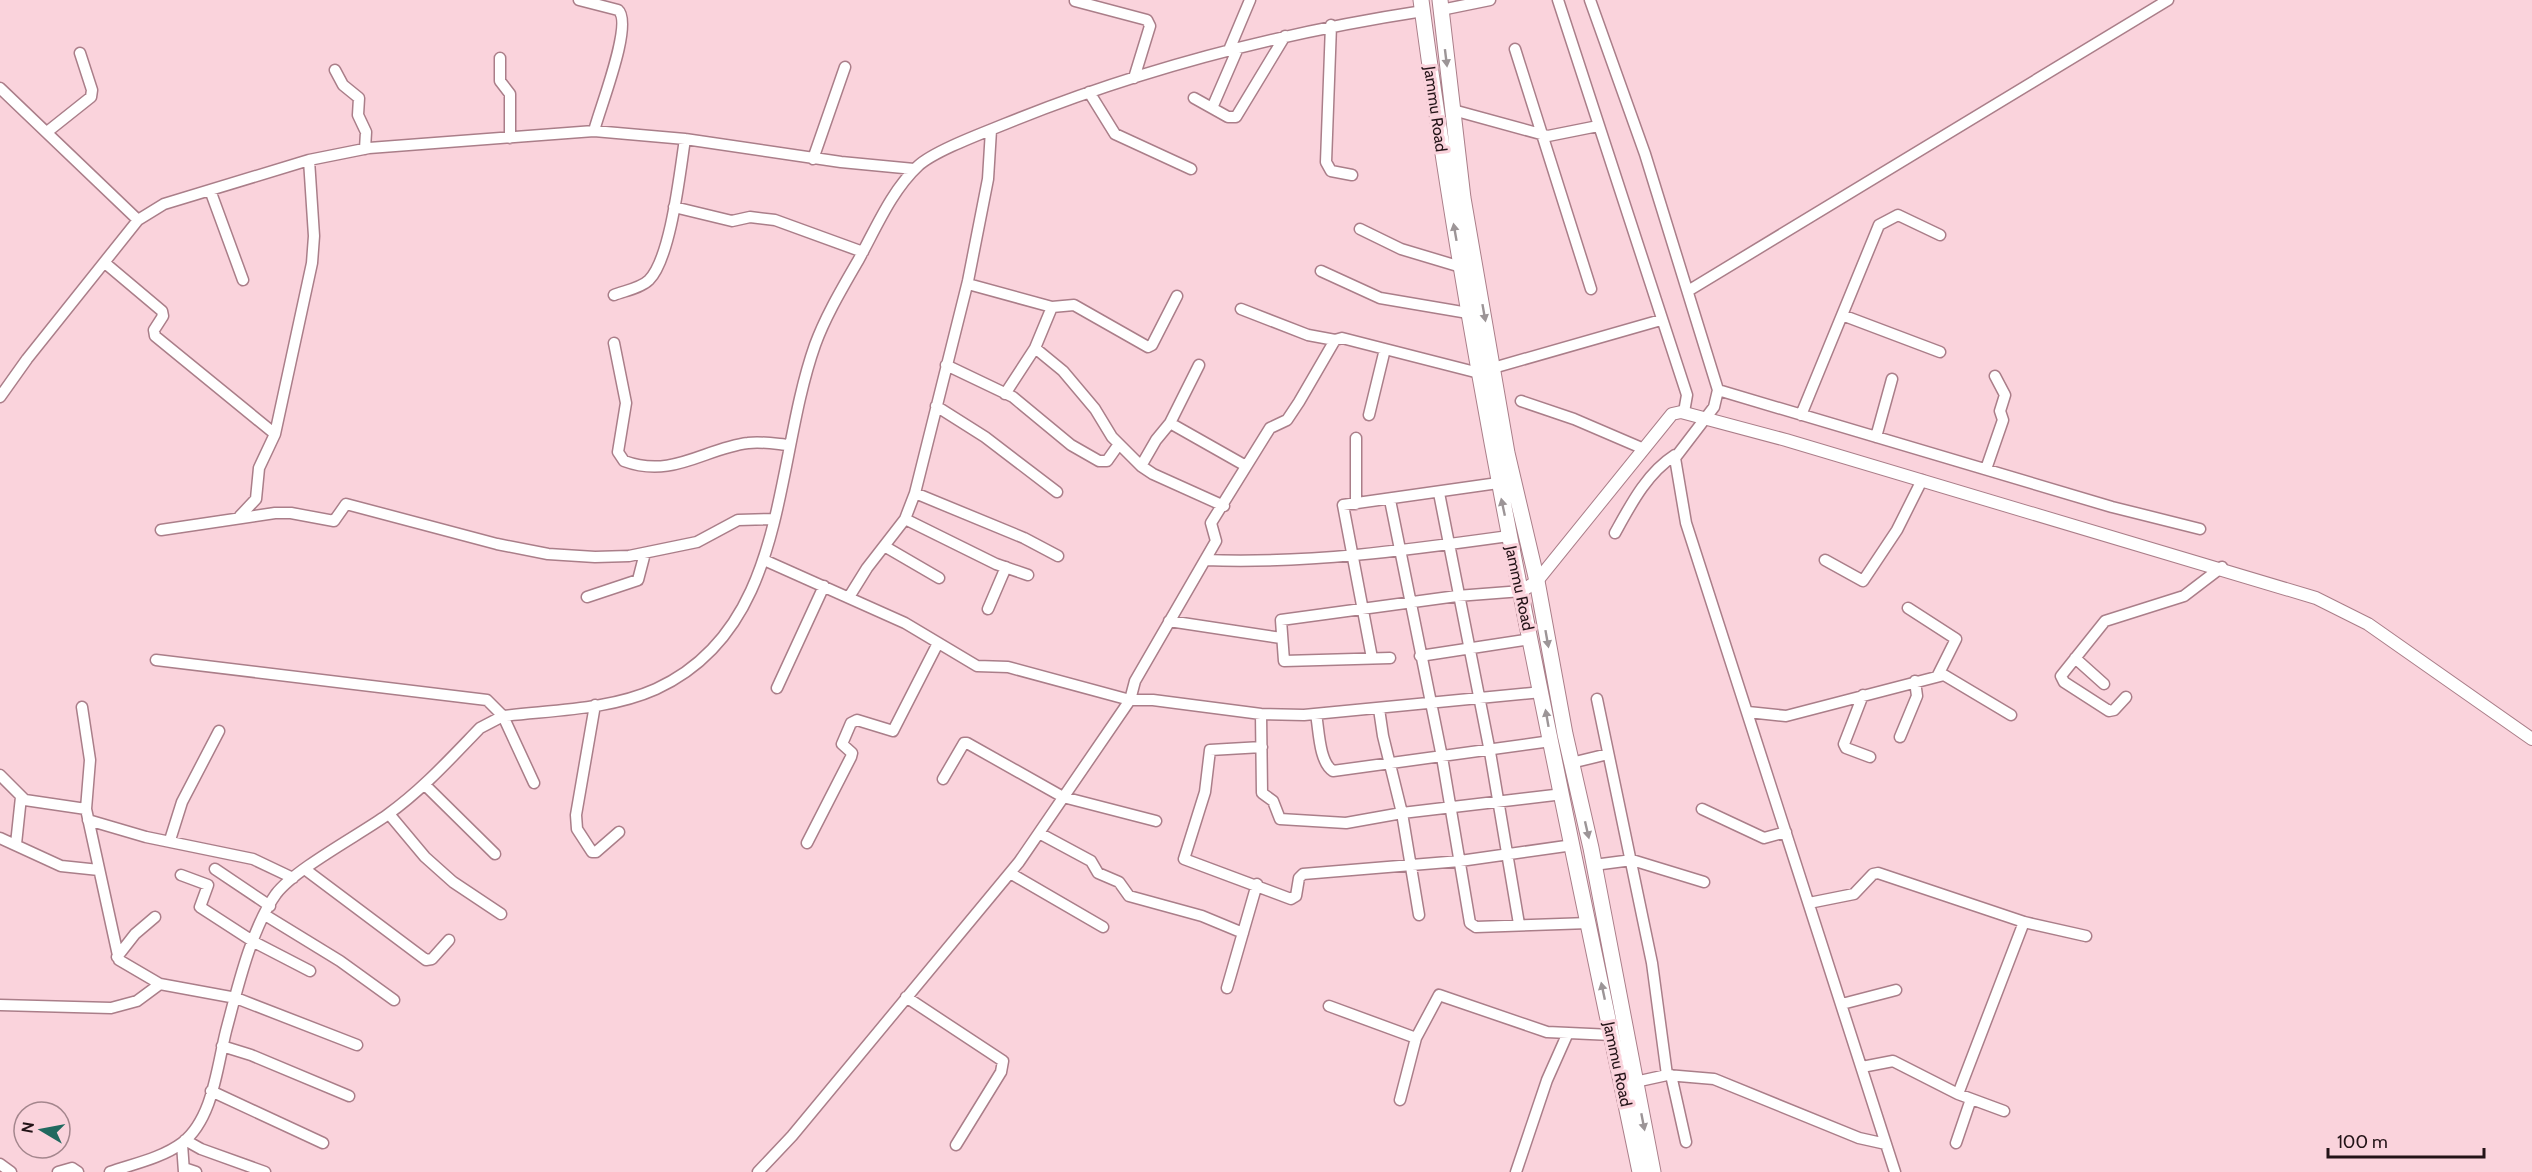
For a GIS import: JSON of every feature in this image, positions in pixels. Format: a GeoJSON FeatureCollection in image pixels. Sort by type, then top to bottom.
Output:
{"type":"FeatureCollection","features":[{"type":"Feature","properties":{"kind":"main road"},"geometry":{"type":"LineString","coordinates":[[1440,5],[1486,371],[1537,581],[1571,764],[1594,865],[1635,1082],[1643,1171]]}},
{"type":"Feature","properties":{"kind":"main road","name":"Jammu Road"},"geometry":{"type":"LineString","coordinates":[[1422,6],[1446,181],[1468,313],[1486,371],[1498,483],[1612,1035],[1643,1171]]}},
{"type":"Feature","properties":{"kind":"street"},"geometry":{"type":"LineString","coordinates":[[579,0],[618,10],[624,21],[612,74],[594,131]]}},
{"type":"Feature","properties":{"kind":"street"},"geometry":{"type":"LineString","coordinates":[[1212,108],[1250,0]]}},
{"type":"Feature","properties":{"kind":"street"},"geometry":{"type":"LineString","coordinates":[[1440,5],[1490,0]]}},
{"type":"Feature","properties":{"kind":"street"},"geometry":{"type":"LineString","coordinates":[[1558,0],[1687,395],[1704,407],[1922,480],[2222,567],[2293,589],[2348,611],[2532,739]]}},
{"type":"Feature","properties":{"kind":"street"},"geometry":{"type":"LineString","coordinates":[[1590,0],[1645,154],[1688,291],[1704,407],[1675,455],[1660,466],[1640,490],[1615,533]]}},
{"type":"Feature","properties":{"kind":"street"},"geometry":{"type":"LineString","coordinates":[[1688,291],[2168,0]]}},
{"type":"Feature","properties":{"kind":"street"},"geometry":{"type":"LineString","coordinates":[[1075,1],[1100,4],[1145,18],[1149,23],[1134,78]]}},
{"type":"Feature","properties":{"kind":"street"},"geometry":{"type":"LineString","coordinates":[[110,1172],[183,1142],[197,1127],[211,1091],[222,1046],[254,942],[276,894],[293,878],[389,814],[425,785],[480,728],[503,716],[595,705],[653,690],[680,677],[710,652],[733,627],[764,560],[815,346],[832,306],[897,192],[914,169],[922,162],[990,130],[1089,92],[1233,49],[1330,25],[1422,6]]}},
{"type":"Feature","properties":{"kind":"street"},"geometry":{"type":"LineString","coordinates":[[1330,25],[1326,162],[1331,171],[1352,175]]}},
{"type":"Feature","properties":{"kind":"street"},"geometry":{"type":"LineString","coordinates":[[1194,98],[1228,117],[1236,117],[1284,36]]}},
{"type":"Feature","properties":{"kind":"street"},"geometry":{"type":"LineString","coordinates":[[1515,49],[1591,289]]}},
{"type":"Feature","properties":{"kind":"street"},"geometry":{"type":"LineString","coordinates":[[47,132],[91,97],[92,90],[80,53]]}},
{"type":"Feature","properties":{"kind":"street"},"geometry":{"type":"LineString","coordinates":[[500,58],[500,81],[510,94],[510,138]]}},
{"type":"Feature","properties":{"kind":"street"},"geometry":{"type":"LineString","coordinates":[[813,159],[845,67]]}},
{"type":"Feature","properties":{"kind":"street"},"geometry":{"type":"LineString","coordinates":[[334,70],[343,85],[358,98],[358,115],[366,132],[365,149]]}},
{"type":"Feature","properties":{"kind":"street"},"geometry":{"type":"LineString","coordinates":[[0,88],[138,220]]}},
{"type":"Feature","properties":{"kind":"street"},"geometry":{"type":"LineString","coordinates":[[1089,92],[1115,134],[1191,169]]}},
{"type":"Feature","properties":{"kind":"street"},"geometry":{"type":"LineString","coordinates":[[1453,110],[1542,134],[1556,135],[1598,126]]}},
{"type":"Feature","properties":{"kind":"street"},"geometry":{"type":"LineString","coordinates":[[849,597],[905,519],[915,493],[968,284],[988,179],[990,130]]}},
{"type":"Feature","properties":{"kind":"street"},"geometry":{"type":"LineString","coordinates":[[0,397],[27,359],[138,220],[164,204],[309,160],[365,149],[594,131],[685,139],[813,159],[914,169]]}},
{"type":"Feature","properties":{"kind":"street"},"geometry":{"type":"LineString","coordinates":[[614,295],[649,280],[664,247],[674,207],[685,139]]}},
{"type":"Feature","properties":{"kind":"street"},"geometry":{"type":"LineString","coordinates":[[240,517],[256,499],[259,468],[275,434],[312,263],[314,236],[309,160]]}},
{"type":"Feature","properties":{"kind":"street"},"geometry":{"type":"LineString","coordinates":[[210,190],[243,280]]}},
{"type":"Feature","properties":{"kind":"street"},"geometry":{"type":"LineString","coordinates":[[674,207],[732,221],[750,217],[775,220],[863,252]]}},
{"type":"Feature","properties":{"kind":"street"},"geometry":{"type":"LineString","coordinates":[[1801,415],[1879,225],[1898,215],[1940,235]]}},
{"type":"Feature","properties":{"kind":"street"},"geometry":{"type":"LineString","coordinates":[[1359,229],[1401,249],[1461,267]]}},
{"type":"Feature","properties":{"kind":"street"},"geometry":{"type":"LineString","coordinates":[[105,263],[162,311],[163,316],[154,330],[155,336],[275,434]]}},
{"type":"Feature","properties":{"kind":"street"},"geometry":{"type":"LineString","coordinates":[[1321,271],[1380,298],[1468,313]]}},
{"type":"Feature","properties":{"kind":"street"},"geometry":{"type":"LineString","coordinates":[[968,284],[1052,307],[1074,305],[1148,347],[1152,345],[1177,296]]}},
{"type":"Feature","properties":{"kind":"street"},"geometry":{"type":"LineString","coordinates":[[1005,394],[1035,348],[1052,307]]}},
{"type":"Feature","properties":{"kind":"street"},"geometry":{"type":"LineString","coordinates":[[1241,309],[1308,335],[1335,340],[1342,338],[1486,371],[1661,320]]}},
{"type":"Feature","properties":{"kind":"street"},"geometry":{"type":"LineString","coordinates":[[1842,315],[1940,352]]}},
{"type":"Feature","properties":{"kind":"street"},"geometry":{"type":"LineString","coordinates":[[758,1172],[792,1136],[1010,873],[1039,833],[1130,700],[1135,681],[1217,539],[1211,523],[1224,506],[1270,428],[1287,420],[1335,340]]}},
{"type":"Feature","properties":{"kind":"street"},"geometry":{"type":"LineString","coordinates":[[614,343],[626,403],[618,452],[624,461],[660,466],[688,463],[751,442],[790,445]]}},
{"type":"Feature","properties":{"kind":"street"},"geometry":{"type":"LineString","coordinates":[[1035,348],[1063,371],[1095,409],[1119,444],[1141,465],[1154,474],[1224,506]]}},
{"type":"Feature","properties":{"kind":"street"},"geometry":{"type":"LineString","coordinates":[[1369,415],[1385,349]]}},
{"type":"Feature","properties":{"kind":"street"},"geometry":{"type":"LineString","coordinates":[[946,365],[1005,394],[1071,445],[1099,461],[1107,461],[1119,444]]}},
{"type":"Feature","properties":{"kind":"street"},"geometry":{"type":"LineString","coordinates":[[1141,465],[1156,440],[1170,423],[1199,365]]}},
{"type":"Feature","properties":{"kind":"street"},"geometry":{"type":"LineString","coordinates":[[1986,469],[2003,420],[2000,413],[2005,395],[1995,376]]}},
{"type":"Feature","properties":{"kind":"street"},"geometry":{"type":"LineString","coordinates":[[1876,437],[1892,379]]}},
{"type":"Feature","properties":{"kind":"street"},"geometry":{"type":"LineString","coordinates":[[1521,401],[1574,419],[1644,449]]}},
{"type":"Feature","properties":{"kind":"street"},"geometry":{"type":"LineString","coordinates":[[936,406],[985,438],[1057,492]]}},
{"type":"Feature","properties":{"kind":"street"},"geometry":{"type":"LineString","coordinates":[[1390,658],[1286,661],[1282,658],[1282,618],[1457,596],[1522,591],[1537,581],[1672,414],[1704,407],[1801,415],[2200,529]]}},
{"type":"Feature","properties":{"kind":"street"},"geometry":{"type":"LineString","coordinates":[[1170,423],[1246,466]]}},
{"type":"Feature","properties":{"kind":"street"},"geometry":{"type":"LineString","coordinates":[[1356,438],[1356,504]]}},
{"type":"Feature","properties":{"kind":"street"},"geometry":{"type":"LineString","coordinates":[[1675,455],[1674,464],[1686,523],[1895,1172]]}},
{"type":"Feature","properties":{"kind":"street"},"geometry":{"type":"LineString","coordinates":[[1825,560],[1863,581],[1897,530],[1922,480]]}},
{"type":"Feature","properties":{"kind":"street"},"geometry":{"type":"LineString","coordinates":[[1372,658],[1342,508],[1344,505],[1498,483]]}},
{"type":"Feature","properties":{"kind":"street"},"geometry":{"type":"LineString","coordinates":[[915,493],[1024,538],[1058,556]]}},
{"type":"Feature","properties":{"kind":"street"},"geometry":{"type":"LineString","coordinates":[[1439,493],[1457,596],[1490,752],[1520,924]]}},
{"type":"Feature","properties":{"kind":"street"},"geometry":{"type":"LineString","coordinates":[[1390,500],[1442,757],[1472,925],[1476,927],[1589,923]]}},
{"type":"Feature","properties":{"kind":"street"},"geometry":{"type":"LineString","coordinates":[[161,530],[240,517],[291,513],[334,521],[344,505],[355,505],[497,544],[549,554],[595,557],[645,553],[697,542],[738,520],[774,519]]}},
{"type":"Feature","properties":{"kind":"street"},"geometry":{"type":"LineString","coordinates":[[905,519],[1006,567],[1028,575]]}},
{"type":"Feature","properties":{"kind":"street"},"geometry":{"type":"LineString","coordinates":[[1205,560],[1288,562],[1352,557],[1509,536]]}},
{"type":"Feature","properties":{"kind":"street"},"geometry":{"type":"LineString","coordinates":[[884,546],[939,578]]}},
{"type":"Feature","properties":{"kind":"street"},"geometry":{"type":"LineString","coordinates":[[587,597],[638,580],[645,553]]}},
{"type":"Feature","properties":{"kind":"street"},"geometry":{"type":"LineString","coordinates":[[764,560],[905,623],[977,666],[1008,667],[1130,700],[1139,698],[1261,714],[1316,714],[1542,692]]}},
{"type":"Feature","properties":{"kind":"street"},"geometry":{"type":"LineString","coordinates":[[988,609],[1006,567]]}},
{"type":"Feature","properties":{"kind":"street"},"geometry":{"type":"LineString","coordinates":[[2126,697],[2110,711],[2064,682],[2062,674],[2105,621],[2184,596],[2222,567]]}},
{"type":"Feature","properties":{"kind":"street"},"geometry":{"type":"LineString","coordinates":[[777,688],[824,586]]}},
{"type":"Feature","properties":{"kind":"street"},"geometry":{"type":"LineString","coordinates":[[1908,608],[1956,639],[1938,675]]}},
{"type":"Feature","properties":{"kind":"street"},"geometry":{"type":"LineString","coordinates":[[1169,621],[1281,639]]}},
{"type":"Feature","properties":{"kind":"street"},"geometry":{"type":"LineString","coordinates":[[1420,656],[1531,639]]}},
{"type":"Feature","properties":{"kind":"street"},"geometry":{"type":"LineString","coordinates":[[807,843],[851,757],[852,753],[842,744],[851,723],[857,720],[893,731],[938,642]]}},
{"type":"Feature","properties":{"kind":"street"},"geometry":{"type":"LineString","coordinates":[[2075,658],[2104,684]]}},
{"type":"Feature","properties":{"kind":"street"},"geometry":{"type":"LineString","coordinates":[[156,660],[483,699],[493,703],[503,716],[534,783]]}},
{"type":"Feature","properties":{"kind":"street"},"geometry":{"type":"LineString","coordinates":[[1748,712],[1786,716],[1938,675],[1947,676],[2011,715]]}},
{"type":"Feature","properties":{"kind":"street"},"geometry":{"type":"LineString","coordinates":[[1900,737],[1917,696],[1915,681]]}},
{"type":"Feature","properties":{"kind":"street"},"geometry":{"type":"LineString","coordinates":[[1863,695],[1844,744],[1846,748],[1870,757]]}},
{"type":"Feature","properties":{"kind":"street"},"geometry":{"type":"LineString","coordinates":[[1598,699],[1622,862],[1652,963],[1665,1076],[1686,1142]]}},
{"type":"Feature","properties":{"kind":"street"},"geometry":{"type":"LineString","coordinates":[[595,705],[578,792],[576,824],[590,851],[594,853],[619,832]]}},
{"type":"Feature","properties":{"kind":"street"},"geometry":{"type":"LineString","coordinates":[[82,707],[90,760],[87,815],[117,957],[160,984],[236,998],[357,1044]]}},
{"type":"Feature","properties":{"kind":"street"},"geometry":{"type":"LineString","coordinates":[[1379,709],[1419,915]]}},
{"type":"Feature","properties":{"kind":"street"},"geometry":{"type":"LineString","coordinates":[[1261,714],[1263,794],[1273,801],[1280,819],[1346,823],[1401,813],[1563,794]]}},
{"type":"Feature","properties":{"kind":"street"},"geometry":{"type":"LineString","coordinates":[[1316,714],[1322,747],[1330,770],[1490,752],[1551,741]]}},
{"type":"Feature","properties":{"kind":"street"},"geometry":{"type":"LineString","coordinates":[[170,840],[182,802],[219,731]]}},
{"type":"Feature","properties":{"kind":"street"},"geometry":{"type":"LineString","coordinates":[[944,779],[964,743],[967,743],[1063,798],[1156,821]]}},
{"type":"Feature","properties":{"kind":"street"},"geometry":{"type":"LineString","coordinates":[[1262,747],[1210,750],[1205,792],[1184,856],[1186,860],[1257,884],[1291,899],[1296,896],[1299,878],[1303,874],[1460,861],[1573,845]]}},
{"type":"Feature","properties":{"kind":"street"},"geometry":{"type":"LineString","coordinates":[[1571,764],[1606,754]]}},
{"type":"Feature","properties":{"kind":"street"},"geometry":{"type":"LineString","coordinates":[[0,775],[21,797],[170,840],[253,859],[293,878]]}},
{"type":"Feature","properties":{"kind":"street"},"geometry":{"type":"LineString","coordinates":[[425,785],[495,854]]}},
{"type":"Feature","properties":{"kind":"street"},"geometry":{"type":"LineString","coordinates":[[16,844],[21,797]]}},
{"type":"Feature","properties":{"kind":"street"},"geometry":{"type":"LineString","coordinates":[[1702,809],[1764,838],[1786,832]]}},
{"type":"Feature","properties":{"kind":"street"},"geometry":{"type":"LineString","coordinates":[[389,814],[425,857],[453,882],[501,914]]}},
{"type":"Feature","properties":{"kind":"street"},"geometry":{"type":"LineString","coordinates":[[1039,833],[1091,861],[1097,872],[1119,882],[1129,896],[1202,916],[1243,933]]}},
{"type":"Feature","properties":{"kind":"street"},"geometry":{"type":"LineString","coordinates":[[0,838],[61,866],[99,870]]}},
{"type":"Feature","properties":{"kind":"street"},"geometry":{"type":"LineString","coordinates":[[1594,865],[1622,862],[1704,882]]}},
{"type":"Feature","properties":{"kind":"street"},"geometry":{"type":"LineString","coordinates":[[215,869],[267,911],[394,1000]]}},
{"type":"Feature","properties":{"kind":"street"},"geometry":{"type":"LineString","coordinates":[[306,870],[426,960],[432,959],[449,940]]}},
{"type":"Feature","properties":{"kind":"street"},"geometry":{"type":"LineString","coordinates":[[1010,873],[1103,927]]}},
{"type":"Feature","properties":{"kind":"street"},"geometry":{"type":"LineString","coordinates":[[1809,903],[1854,894],[1873,874],[1878,873],[2024,922],[2086,936]]}},
{"type":"Feature","properties":{"kind":"street"},"geometry":{"type":"LineString","coordinates":[[181,875],[208,885],[200,906],[254,942],[310,971]]}},
{"type":"Feature","properties":{"kind":"street"},"geometry":{"type":"LineString","coordinates":[[1227,988],[1257,884]]}},
{"type":"Feature","properties":{"kind":"street"},"geometry":{"type":"LineString","coordinates":[[117,957],[135,934],[155,916]]}},
{"type":"Feature","properties":{"kind":"street"},"geometry":{"type":"LineString","coordinates":[[1958,1095],[2024,922]]}},
{"type":"Feature","properties":{"kind":"street"},"geometry":{"type":"LineString","coordinates":[[0,1005],[111,1008],[137,1001],[160,984]]}},
{"type":"Feature","properties":{"kind":"street"},"geometry":{"type":"LineString","coordinates":[[1842,1005],[1896,990]]}},
{"type":"Feature","properties":{"kind":"street"},"geometry":{"type":"LineString","coordinates":[[1400,1100],[1416,1038],[1439,995],[1547,1032],[1567,1035],[1612,1035]]}},
{"type":"Feature","properties":{"kind":"street"},"geometry":{"type":"LineString","coordinates":[[906,997],[1003,1061],[1001,1072],[956,1145]]}},
{"type":"Feature","properties":{"kind":"street"},"geometry":{"type":"LineString","coordinates":[[1329,1006],[1416,1038]]}},
{"type":"Feature","properties":{"kind":"street"},"geometry":{"type":"LineString","coordinates":[[1516,1172],[1543,1089],[1567,1035]]}},
{"type":"Feature","properties":{"kind":"street"},"geometry":{"type":"LineString","coordinates":[[222,1046],[251,1055],[349,1096]]}},
{"type":"Feature","properties":{"kind":"street"},"geometry":{"type":"LineString","coordinates":[[1862,1067],[1893,1061],[1958,1095],[2004,1111]]}},
{"type":"Feature","properties":{"kind":"street"},"geometry":{"type":"LineString","coordinates":[[1635,1082],[1665,1076],[1714,1079],[1859,1138],[1886,1144]]}},
{"type":"Feature","properties":{"kind":"street"},"geometry":{"type":"LineString","coordinates":[[211,1091],[323,1143]]}},
{"type":"Feature","properties":{"kind":"street"},"geometry":{"type":"LineString","coordinates":[[1956,1143],[1971,1099]]}},
{"type":"Feature","properties":{"kind":"street"},"geometry":{"type":"LineString","coordinates":[[183,1142],[184,1170],[196,1172]]}},
{"type":"Feature","properties":{"kind":"street"},"geometry":{"type":"LineString","coordinates":[[183,1142],[265,1172]]}},
{"type":"Feature","properties":{"kind":"street"},"geometry":{"type":"LineString","coordinates":[[0,1164],[11,1172]]}},
{"type":"Feature","properties":{"kind":"street"},"geometry":{"type":"LineString","coordinates":[[58,1172],[72,1168],[78,1172]]}}]}
